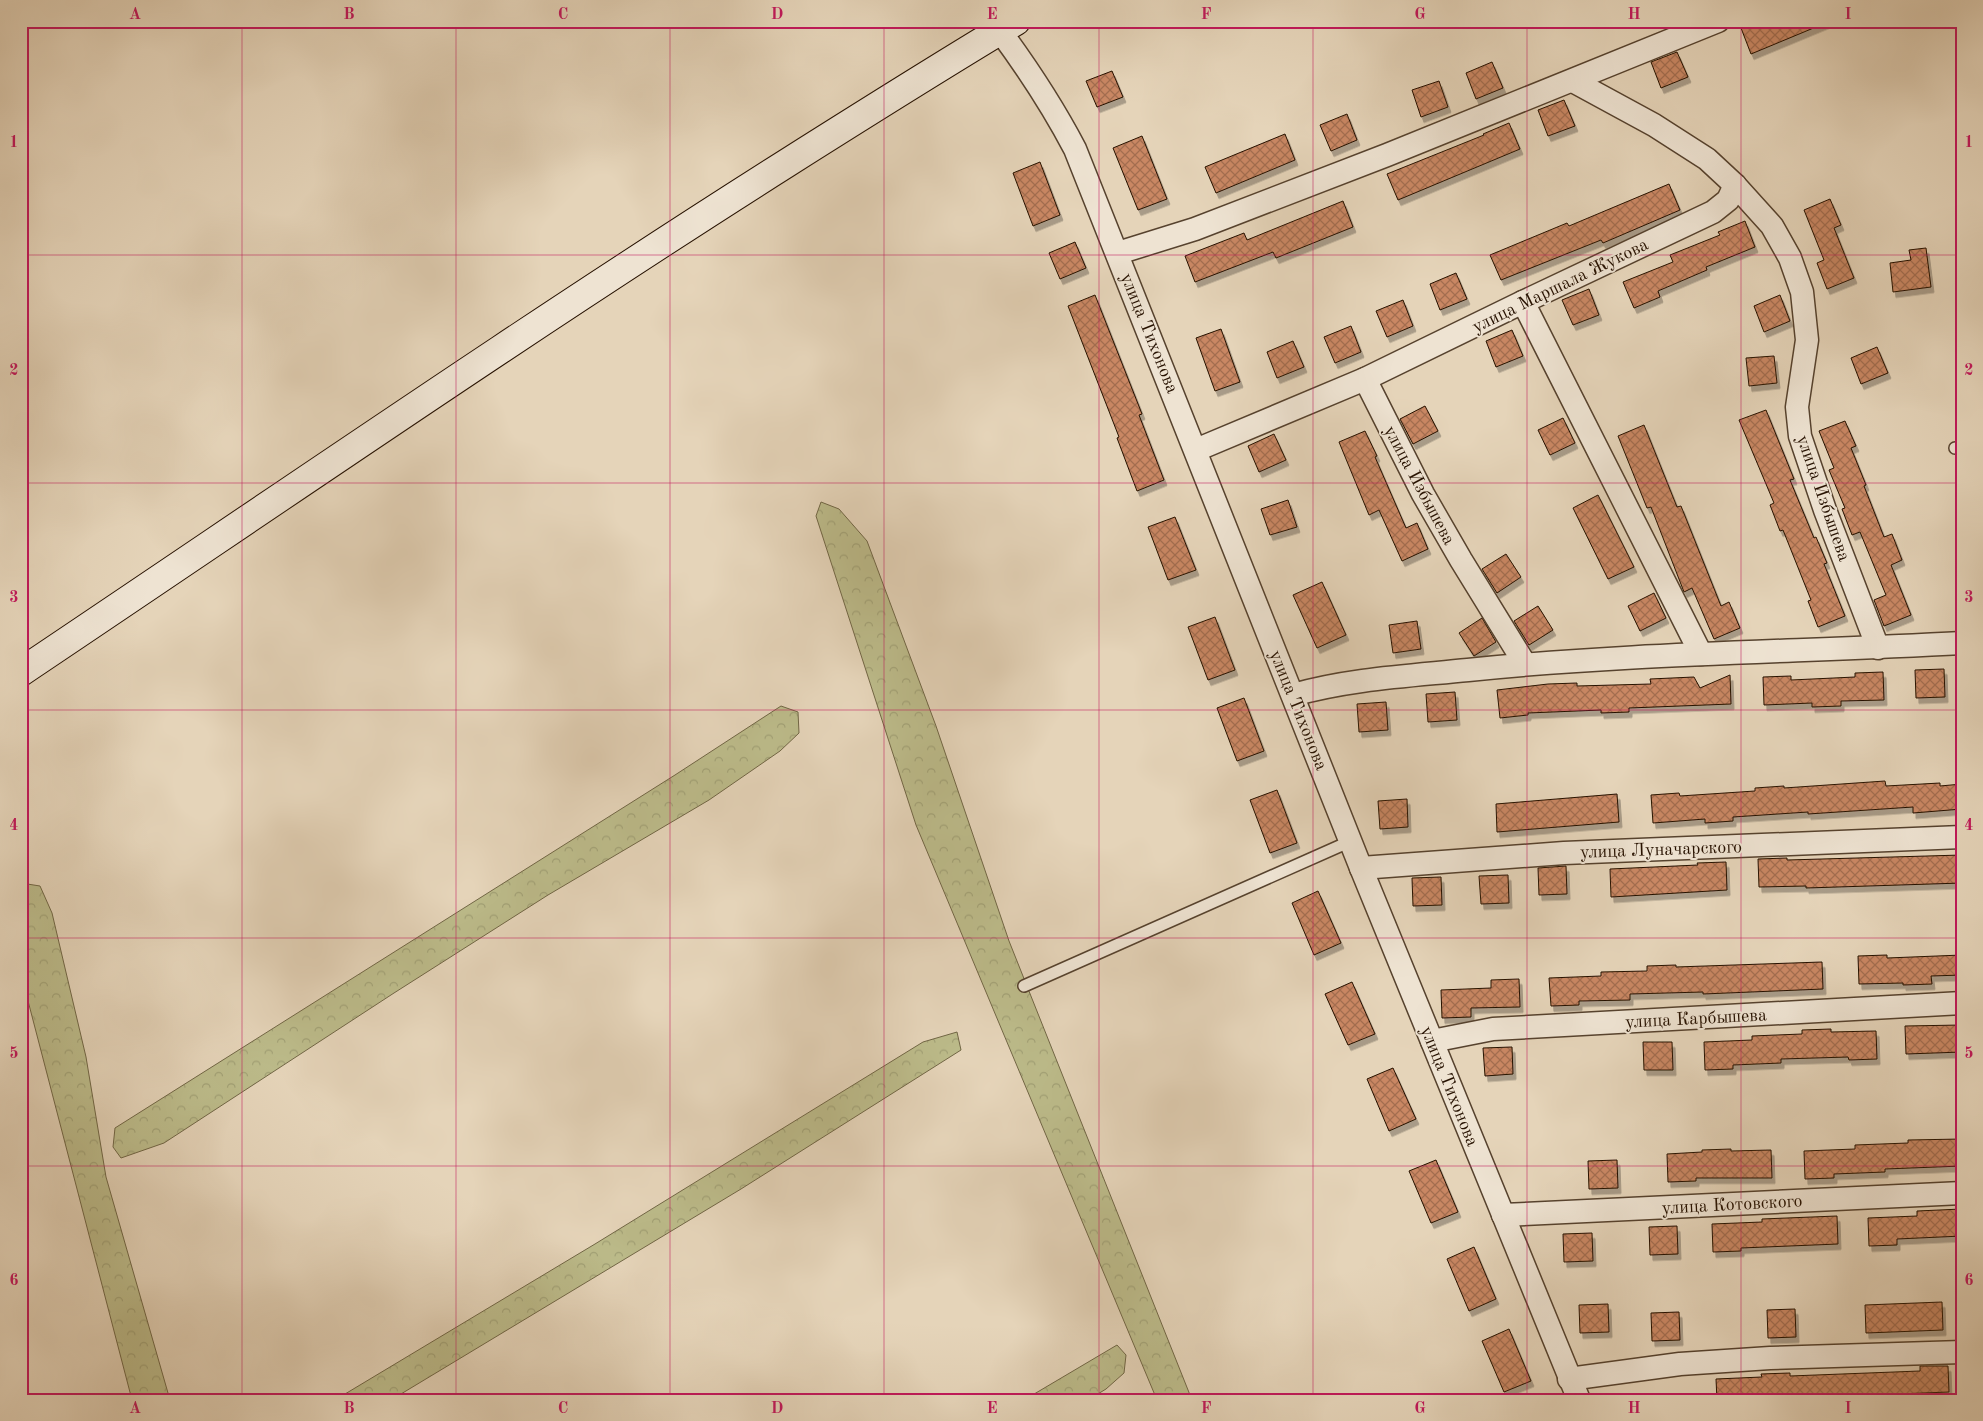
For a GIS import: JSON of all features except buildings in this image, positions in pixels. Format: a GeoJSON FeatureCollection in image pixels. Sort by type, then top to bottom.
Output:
{"type":"FeatureCollection","features":[{"type":"Feature","properties":{"kind":"main road"},"geometry":{"type":"LineString","coordinates":[[21,672],[615,273],[919,80],[1008,26]]}},
{"type":"Feature","properties":{"kind":"street"},"geometry":{"type":"LineString","coordinates":[[1118,253],[1195,229],[1387,155],[1718,21]]}},
{"type":"Feature","properties":{"kind":"street","name":"улица Тихонова"},"geometry":{"type":"LineString","coordinates":[[1008,26],[1029,70],[1058,115],[1075,149],[1118,253],[1350,841],[1579,1400]]}},
{"type":"Feature","properties":{"kind":"street"},"geometry":{"type":"LineString","coordinates":[[1572,81],[1680,141],[1707,159],[1735,185]]}},
{"type":"Feature","properties":{"kind":"street","name":"улица Маршала Жукова"},"geometry":{"type":"LineString","coordinates":[[1196,450],[1365,380],[1523,302],[1713,212],[1728,200],[1735,185]]}},
{"type":"Feature","properties":{"kind":"street","name":"улица Избышева"},"geometry":{"type":"LineString","coordinates":[[1735,185],[1772,226],[1790,258],[1802,292],[1808,340],[1797,406],[1800,436],[1825,510],[1878,648]]}},
{"type":"Feature","properties":{"kind":"street"},"geometry":{"type":"LineString","coordinates":[[1523,302],[1700,654]]}},
{"type":"Feature","properties":{"kind":"street","name":"улица Избышева"},"geometry":{"type":"LineString","coordinates":[[1365,380],[1423,494],[1461,560],[1526,664]]}},
{"type":"Feature","properties":{"kind":"street"},"geometry":{"type":"LineString","coordinates":[[1293,695],[1347,683],[1526,664],[1700,654],[1962,643]]}},
{"type":"Feature","properties":{"kind":"street","name":"улица Луначарского"},"geometry":{"type":"LineString","coordinates":[[1361,868],[1564,853],[1962,837]]}},
{"type":"Feature","properties":{"kind":"street","name":"улица Карбышева"},"geometry":{"type":"LineString","coordinates":[[1432,1041],[1493,1029],[1962,1003]]}},
{"type":"Feature","properties":{"kind":"street","name":"улица Котовского"},"geometry":{"type":"LineString","coordinates":[[1503,1215],[1962,1193]]}},
{"type":"Feature","properties":{"kind":"street"},"geometry":{"type":"LineString","coordinates":[[1569,1378],[1680,1364],[1770,1358],[1962,1352]]}},
{"type":"Feature","properties":{"kind":"lane"},"geometry":{"type":"LineString","coordinates":[[1024,986],[1350,841]]}},
{"type":"Feature","properties":{"kind":"green space"},"geometry":{"type":"Polygon","coordinates":[[[821,502],[839,509],[867,541],[936,726],[1009,941],[1192,1400],[1157,1400],[916,825],[816,516],[821,502]]]}},
{"type":"Feature","properties":{"kind":"green space"},"geometry":{"type":"Polygon","coordinates":[[[781,706],[798,712],[799,733],[780,751],[709,800],[548,895],[164,1143],[121,1158],[113,1147],[115,1128],[675,775],[781,706]]]}},
{"type":"Feature","properties":{"kind":"green space"},"geometry":{"type":"Polygon","coordinates":[[[21,883],[40,886],[52,913],[86,1057],[106,1177],[170,1400],[132,1400],[21,974],[21,883]]]}},
{"type":"Feature","properties":{"kind":"green space"},"geometry":{"type":"Polygon","coordinates":[[[957,1032],[961,1050],[741,1189],[391,1400],[335,1400],[595,1244],[923,1042],[957,1032]]]}},
{"type":"Feature","properties":{"kind":"green space"},"geometry":{"type":"Polygon","coordinates":[[[1117,1345],[1126,1355],[1124,1373],[1106,1389],[1088,1400],[1024,1400],[1117,1345]]]}}]}
